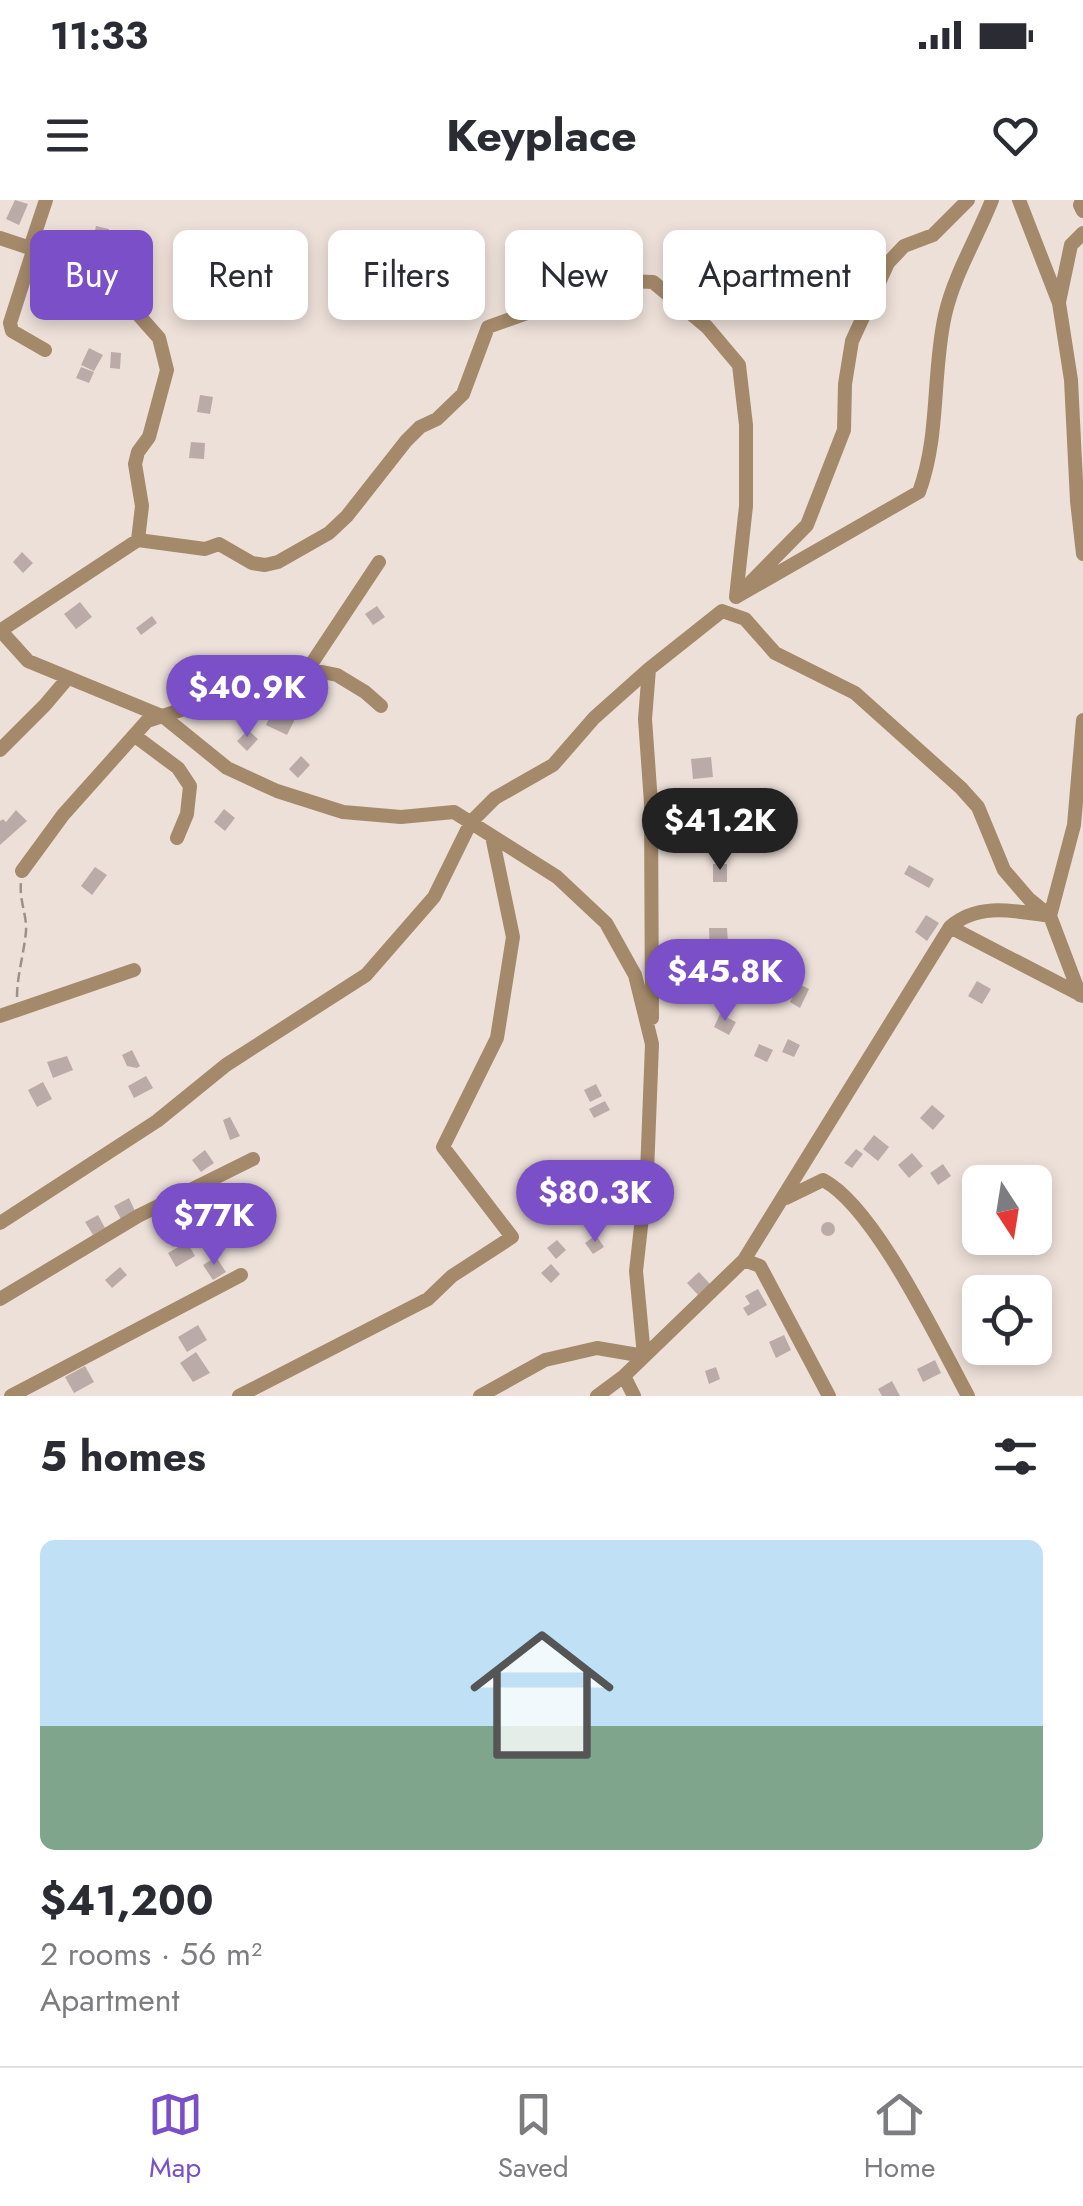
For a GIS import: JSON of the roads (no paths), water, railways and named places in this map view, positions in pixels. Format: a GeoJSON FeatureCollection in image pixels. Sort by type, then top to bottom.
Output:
{"type":"FeatureCollection","features":[{"type":"Feature","properties":{"kind":"street"},"geometry":{"type":"LineString","coordinates":[[37,230],[46,200]]}},
{"type":"Feature","properties":{"kind":"street"},"geometry":{"type":"LineString","coordinates":[[0,1223],[157,1121],[226,1065],[366,975],[434,897],[470,822],[495,798],[554,765],[594,718],[722,611],[807,524],[844,430],[845,384],[852,342],[888,262],[904,246],[933,235],[968,200]]}},
{"type":"Feature","properties":{"kind":"street"},"geometry":{"type":"LineString","coordinates":[[736,597],[919,492],[928,468],[935,376],[946,313],[992,200]]}},
{"type":"Feature","properties":{"kind":"street"},"geometry":{"type":"LineString","coordinates":[[1019,200],[1059,303],[1071,380],[1076,502],[1083,554]]}},
{"type":"Feature","properties":{"kind":"street"},"geometry":{"type":"LineString","coordinates":[[1082,200],[1083,210]]}},
{"type":"Feature","properties":{"kind":"street"},"geometry":{"type":"LineString","coordinates":[[1059,303],[1071,245],[1083,233]]}},
{"type":"Feature","properties":{"kind":"street"},"geometry":{"type":"LineString","coordinates":[[0,238],[30,250]]}},
{"type":"Feature","properties":{"kind":"street"},"geometry":{"type":"LineString","coordinates":[[30,253],[10,323],[12,330],[45,350]]}},
{"type":"Feature","properties":{"kind":"street"},"geometry":{"type":"LineString","coordinates":[[652,1044],[635,975],[606,923],[557,877],[454,812],[401,816],[343,812],[277,792],[227,768],[164,716],[28,661],[0,631],[138,540],[205,550],[219,544],[252,563],[278,562],[330,533],[406,441],[463,394],[488,326],[550,305],[604,280],[653,282],[707,327],[739,366],[746,425],[746,506],[736,597]]}},
{"type":"Feature","properties":{"kind":"street"},"geometry":{"type":"LineString","coordinates":[[138,540],[142,506],[135,464],[138,452],[150,437],[166,370],[159,338],[144,320]]}},
{"type":"Feature","properties":{"kind":"street"},"geometry":{"type":"LineString","coordinates":[[308,670],[380,562]]}},
{"type":"Feature","properties":{"kind":"street"},"geometry":{"type":"LineString","coordinates":[[722,611],[745,619],[774,653],[855,694],[961,788],[978,807],[1004,870],[1050,916],[1082,995]]}},
{"type":"Feature","properties":{"kind":"street"},"geometry":{"type":"LineString","coordinates":[[644,1356],[636,1271],[648,1173],[652,1044],[652,803],[645,720],[649,669]]}},
{"type":"Feature","properties":{"kind":"street"},"geometry":{"type":"LineString","coordinates":[[22,871],[63,815],[147,721],[308,670],[337,675],[381,706]]}},
{"type":"Feature","properties":{"kind":"street"},"geometry":{"type":"LineString","coordinates":[[0,750],[66,679]]}},
{"type":"Feature","properties":{"kind":"street"},"geometry":{"type":"LineString","coordinates":[[1050,916],[1074,825],[1083,720]]}},
{"type":"Feature","properties":{"kind":"street"},"geometry":{"type":"LineString","coordinates":[[134,736],[178,768],[190,786],[187,814],[177,838]]}},
{"type":"Feature","properties":{"kind":"street"},"geometry":{"type":"LineString","coordinates":[[239,1396],[428,1298],[452,1276],[512,1237],[443,1147],[496,1038],[513,937],[492,836]]}},
{"type":"Feature","properties":{"kind":"street"},"geometry":{"type":"LineString","coordinates":[[597,1396],[624,1376],[744,1260],[950,927],[960,918],[982,910],[1050,916]]}},
{"type":"Feature","properties":{"kind":"street"},"geometry":{"type":"LineString","coordinates":[[950,927],[1082,995]]}},
{"type":"Feature","properties":{"kind":"street"},"geometry":{"type":"LineString","coordinates":[[0,1016],[134,970]]}},
{"type":"Feature","properties":{"kind":"street"},"geometry":{"type":"LineString","coordinates":[[0,1299],[138,1216],[252,1159]]}},
{"type":"Feature","properties":{"kind":"street"},"geometry":{"type":"LineString","coordinates":[[783,1200],[824,1180],[839,1188],[867,1220],[968,1396]]}},
{"type":"Feature","properties":{"kind":"street"},"geometry":{"type":"LineString","coordinates":[[744,1260],[760,1266],[829,1396]]}},
{"type":"Feature","properties":{"kind":"street"},"geometry":{"type":"LineString","coordinates":[[11,1396],[241,1275]]}},
{"type":"Feature","properties":{"kind":"street"},"geometry":{"type":"LineString","coordinates":[[480,1396],[546,1360],[597,1348],[644,1356]]}},
{"type":"Feature","properties":{"kind":"street"},"geometry":{"type":"LineString","coordinates":[[624,1376],[634,1396]]}}]}
